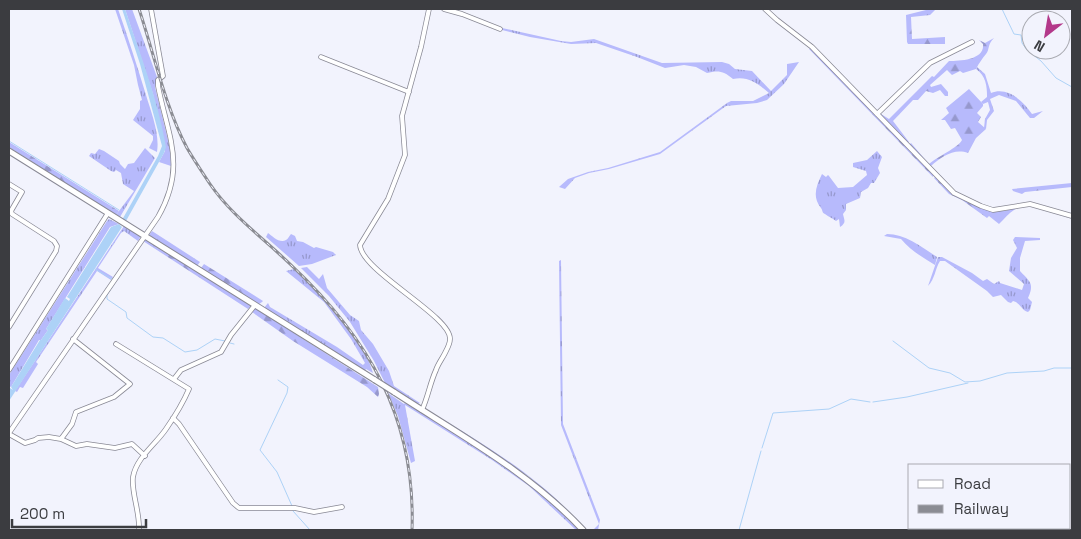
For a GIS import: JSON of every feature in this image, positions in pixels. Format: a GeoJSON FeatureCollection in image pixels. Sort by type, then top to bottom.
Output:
{"type":"FeatureCollection","features":[{"type":"Feature","properties":{"kind":"main road"},"geometry":{"type":"LineString","coordinates":[[9,151],[375,380],[524,476],[556,502],[583,530]]}},
{"type":"Feature","properties":{"kind":"street"},"geometry":{"type":"LineString","coordinates":[[145,456],[132,444],[115,448],[87,444],[76,446],[61,439],[38,438],[25,443],[9,433],[144,237],[166,201],[174,172],[173,147],[158,86],[158,80],[163,76],[151,9]]}},
{"type":"Feature","properties":{"kind":"street"},"geometry":{"type":"LineString","coordinates":[[422,410],[436,370],[450,342],[450,332],[442,323],[366,259],[360,249],[361,241],[388,199],[405,154],[402,122],[429,9]]}},
{"type":"Feature","properties":{"kind":"street"},"geometry":{"type":"LineString","coordinates":[[444,9],[500,29]]}},
{"type":"Feature","properties":{"kind":"street"},"geometry":{"type":"LineString","coordinates":[[765,9],[807,42],[954,193],[993,210],[1030,204],[1072,216]]}},
{"type":"Feature","properties":{"kind":"street"},"geometry":{"type":"LineString","coordinates":[[877,114],[930,63],[972,42]]}},
{"type":"Feature","properties":{"kind":"street"},"geometry":{"type":"LineString","coordinates":[[321,57],[409,92]]}},
{"type":"Feature","properties":{"kind":"street"},"geometry":{"type":"LineString","coordinates":[[9,184],[22,192],[11,211],[12,214],[54,241],[57,246],[56,251],[9,327]]}},
{"type":"Feature","properties":{"kind":"street"},"geometry":{"type":"LineString","coordinates":[[9,370],[108,213]]}},
{"type":"Feature","properties":{"kind":"street"},"geometry":{"type":"LineString","coordinates":[[174,379],[181,370],[221,352],[231,335],[255,306]]}},
{"type":"Feature","properties":{"kind":"street"},"geometry":{"type":"LineString","coordinates":[[61,439],[72,424],[76,412],[114,397],[130,384],[74,339]]}},
{"type":"Feature","properties":{"kind":"street"},"geometry":{"type":"LineString","coordinates":[[116,344],[189,389],[184,402],[136,469],[133,480],[140,518],[139,530]]}},
{"type":"Feature","properties":{"kind":"street"},"geometry":{"type":"LineString","coordinates":[[173,418],[180,424],[233,503],[239,508],[271,510],[290,508],[314,512],[342,507]]}},
{"type":"Feature","properties":{"kind":"green space"},"geometry":{"type":"Polygon","coordinates":[[[115,9],[118,9],[122,20],[152,116],[158,145],[157,152],[149,148],[153,136],[133,120],[140,109],[140,101],[142,100],[134,65],[115,9]]]}},
{"type":"Feature","properties":{"kind":"green space"},"geometry":{"type":"Polygon","coordinates":[[[125,9],[132,9],[157,77],[155,87],[170,148],[171,166],[159,162],[165,151],[153,94],[125,9]]]}},
{"type":"Feature","properties":{"kind":"green space"},"geometry":{"type":"Polygon","coordinates":[[[936,9],[930,15],[911,17],[912,39],[945,37],[945,44],[908,44],[906,15],[936,9]]]}},
{"type":"Feature","properties":{"kind":"green space"},"geometry":{"type":"Polygon","coordinates":[[[502,28],[561,41],[571,42],[594,39],[662,63],[722,62],[729,64],[735,69],[752,71],[771,91],[787,75],[787,64],[799,62],[784,84],[767,100],[757,103],[726,106],[660,154],[575,178],[565,189],[559,187],[568,179],[660,152],[731,101],[753,101],[769,93],[752,81],[738,78],[733,79],[721,72],[707,73],[696,67],[684,65],[665,68],[596,43],[571,44],[530,37],[502,30],[502,28]]]}},
{"type":"Feature","properties":{"kind":"green space"},"geometry":{"type":"Polygon","coordinates":[[[994,38],[976,69],[963,73],[960,71],[952,75],[947,70],[930,85],[931,87],[941,84],[948,92],[948,96],[945,96],[940,90],[933,93],[926,91],[918,100],[913,100],[893,121],[909,142],[907,143],[880,115],[889,119],[949,61],[965,60],[976,56],[983,49],[983,44],[979,40],[985,43],[994,38]]]}},
{"type":"Feature","properties":{"kind":"green space"},"geometry":{"type":"Polygon","coordinates":[[[812,48],[934,175],[933,177],[809,49],[812,48]]]}},
{"type":"Feature","properties":{"kind":"green space"},"geometry":{"type":"Polygon","coordinates":[[[977,67],[985,74],[991,93],[997,91],[1015,96],[1032,114],[1043,111],[1034,118],[1030,118],[1016,101],[999,95],[990,99],[994,111],[987,120],[986,129],[984,128],[985,119],[990,110],[988,102],[983,104],[981,102],[987,97],[987,89],[984,78],[976,69],[977,67]]]}},
{"type":"Feature","properties":{"kind":"green space"},"geometry":{"type":"Polygon","coordinates":[[[969,89],[983,104],[977,113],[981,117],[978,122],[986,129],[976,138],[968,153],[953,153],[943,157],[931,166],[954,192],[909,145],[911,143],[929,164],[960,143],[962,140],[955,128],[951,129],[945,120],[941,120],[949,113],[946,108],[969,89]]]}},
{"type":"Feature","properties":{"kind":"green space"},"geometry":{"type":"Polygon","coordinates":[[[9,142],[119,211],[116,215],[9,147],[9,142]]]}},
{"type":"Feature","properties":{"kind":"green space"},"geometry":{"type":"Polygon","coordinates":[[[145,148],[155,158],[120,217],[116,215],[134,191],[123,184],[121,173],[116,170],[114,172],[111,171],[89,156],[91,153],[95,154],[99,149],[119,161],[125,169],[128,164],[134,163],[145,148]]]}},
{"type":"Feature","properties":{"kind":"green space"},"geometry":{"type":"Polygon","coordinates":[[[877,151],[882,157],[878,168],[880,173],[874,183],[871,183],[868,188],[861,192],[860,198],[846,204],[846,210],[843,214],[844,222],[840,227],[839,219],[836,221],[823,213],[818,204],[816,196],[817,187],[822,174],[826,177],[828,175],[838,188],[853,187],[867,175],[866,171],[853,167],[853,163],[867,160],[877,151]]]}},
{"type":"Feature","properties":{"kind":"green space"},"geometry":{"type":"Polygon","coordinates":[[[935,177],[953,195],[989,210],[1004,211],[1027,205],[1036,207],[1028,206],[1014,210],[999,224],[989,216],[987,218],[962,200],[949,194],[935,177]]]}},
{"type":"Feature","properties":{"kind":"green space"},"geometry":{"type":"Polygon","coordinates":[[[1072,183],[1072,187],[1025,192],[1022,194],[1012,189],[1072,183]]]}},
{"type":"Feature","properties":{"kind":"green space"},"geometry":{"type":"Polygon","coordinates":[[[1036,207],[1051,211],[1072,219],[1036,207]]]}},
{"type":"Feature","properties":{"kind":"green space"},"geometry":{"type":"Polygon","coordinates":[[[109,219],[119,224],[110,227],[46,329],[48,330],[39,340],[11,387],[9,386],[9,375],[109,219]]]}},
{"type":"Feature","properties":{"kind":"green space"},"geometry":{"type":"Polygon","coordinates":[[[124,226],[141,236],[138,241],[124,231],[121,233],[98,268],[113,277],[111,280],[97,271],[36,362],[38,364],[23,388],[20,387],[17,392],[15,391],[124,226]]]}},
{"type":"Feature","properties":{"kind":"green space"},"geometry":{"type":"Polygon","coordinates":[[[152,231],[200,262],[197,266],[149,235],[152,231]]]}},
{"type":"Feature","properties":{"kind":"green space"},"geometry":{"type":"Polygon","coordinates":[[[268,233],[281,241],[287,240],[291,234],[295,236],[297,241],[314,248],[333,252],[336,255],[312,264],[299,266],[266,237],[268,233]]]}},
{"type":"Feature","properties":{"kind":"green space"},"geometry":{"type":"Polygon","coordinates":[[[887,234],[900,236],[925,249],[937,257],[935,265],[912,250],[901,239],[884,236],[887,234]]]}},
{"type":"Feature","properties":{"kind":"green space"},"geometry":{"type":"Polygon","coordinates":[[[1015,237],[1040,238],[1040,240],[1025,241],[1020,258],[1020,271],[1031,286],[1028,298],[1032,302],[1028,312],[1016,302],[1008,302],[1001,295],[993,297],[945,261],[940,261],[928,286],[938,257],[942,257],[983,281],[987,279],[994,284],[999,281],[1022,290],[1024,284],[1009,271],[1011,258],[1017,248],[1013,240],[1015,237]]]}},
{"type":"Feature","properties":{"kind":"green space"},"geometry":{"type":"Polygon","coordinates":[[[145,239],[251,306],[248,309],[143,241],[145,239]]]}},
{"type":"Feature","properties":{"kind":"green space"},"geometry":{"type":"Polygon","coordinates":[[[561,260],[563,424],[600,520],[598,530],[593,530],[599,524],[561,425],[559,261],[561,260]]]}},
{"type":"Feature","properties":{"kind":"green space"},"geometry":{"type":"Polygon","coordinates":[[[204,264],[263,301],[259,304],[201,268],[204,264]]]}},
{"type":"Feature","properties":{"kind":"green space"},"geometry":{"type":"Polygon","coordinates":[[[307,267],[319,279],[323,274],[327,288],[350,315],[359,321],[361,330],[373,344],[389,371],[394,386],[420,403],[417,404],[385,383],[350,322],[329,296],[301,268],[307,267]]]}},
{"type":"Feature","properties":{"kind":"green space"},"geometry":{"type":"Polygon","coordinates":[[[294,269],[328,304],[351,332],[361,346],[373,373],[366,369],[365,371],[264,308],[268,303],[270,307],[337,347],[363,365],[365,363],[351,339],[324,302],[286,271],[294,269]]]}},
{"type":"Feature","properties":{"kind":"green space"},"geometry":{"type":"Polygon","coordinates":[[[255,308],[378,387],[378,397],[367,387],[293,341],[252,312],[255,308]]]}},
{"type":"Feature","properties":{"kind":"green space"},"geometry":{"type":"Polygon","coordinates":[[[388,393],[504,463],[541,493],[579,530],[576,530],[529,486],[492,460],[405,405],[415,461],[411,463],[398,416],[388,393]]]}},
{"type":"Feature","properties":{"kind":"green space"},"geometry":{"type":"Polygon","coordinates":[[[429,411],[513,464],[551,494],[586,530],[528,476],[432,415],[429,411]]]}},
{"type":"Feature","properties":{"kind":"shaded area"},"geometry":{"type":"Polygon","coordinates":[[[122,9],[125,9],[148,77],[163,129],[166,147],[126,221],[122,220],[162,146],[140,64],[122,9]]]}},
{"type":"Feature","properties":{"kind":"shaded area"},"geometry":{"type":"Polygon","coordinates":[[[119,224],[122,227],[9,401],[10,388],[13,390],[11,387],[48,330],[46,329],[65,298],[69,301],[70,299],[67,297],[111,227],[119,224]]]}},
{"type":"Feature","properties":{"kind":"waterway"},"geometry":{"type":"LineString","coordinates":[[1002,9],[1014,34],[1021,35],[1022,43],[1027,50],[1041,61],[1056,78],[1072,87]]}},
{"type":"Feature","properties":{"kind":"waterway"},"geometry":{"type":"LineString","coordinates":[[9,141],[119,210]]}},
{"type":"Feature","properties":{"kind":"waterway"},"geometry":{"type":"LineString","coordinates":[[95,269],[112,279]]}},
{"type":"Feature","properties":{"kind":"waterway"},"geometry":{"type":"LineString","coordinates":[[114,284],[107,295],[107,299],[126,312],[127,318],[153,337],[163,338],[185,352],[197,350],[215,339],[225,341]]}},
{"type":"Feature","properties":{"kind":"waterway"},"geometry":{"type":"LineString","coordinates":[[893,341],[929,368],[950,373],[965,382],[980,381],[1007,373],[1072,368]]}},
{"type":"Feature","properties":{"kind":"waterway"},"geometry":{"type":"LineString","coordinates":[[230,343],[234,344]]}},
{"type":"Feature","properties":{"kind":"waterway"},"geometry":{"type":"LineString","coordinates":[[278,380],[288,387],[287,393],[260,450],[277,472],[292,506]]}},
{"type":"Feature","properties":{"kind":"waterway"},"geometry":{"type":"LineString","coordinates":[[873,402],[907,397],[968,383]]}},
{"type":"Feature","properties":{"kind":"waterway"},"geometry":{"type":"LineString","coordinates":[[762,448],[773,413],[829,409],[851,399],[870,402]]}},
{"type":"Feature","properties":{"kind":"waterway"},"geometry":{"type":"LineString","coordinates":[[739,530],[761,451]]}},
{"type":"Feature","properties":{"kind":"waterway"},"geometry":{"type":"LineString","coordinates":[[293,511],[310,530]]}},
{"type":"Feature","properties":{"kind":"railway"},"geometry":{"type":"LineString","coordinates":[[139,9],[172,115],[187,148],[198,166],[228,206],[290,264],[343,321],[364,351],[382,383],[396,417],[406,452],[411,490],[412,530]]}}]}
